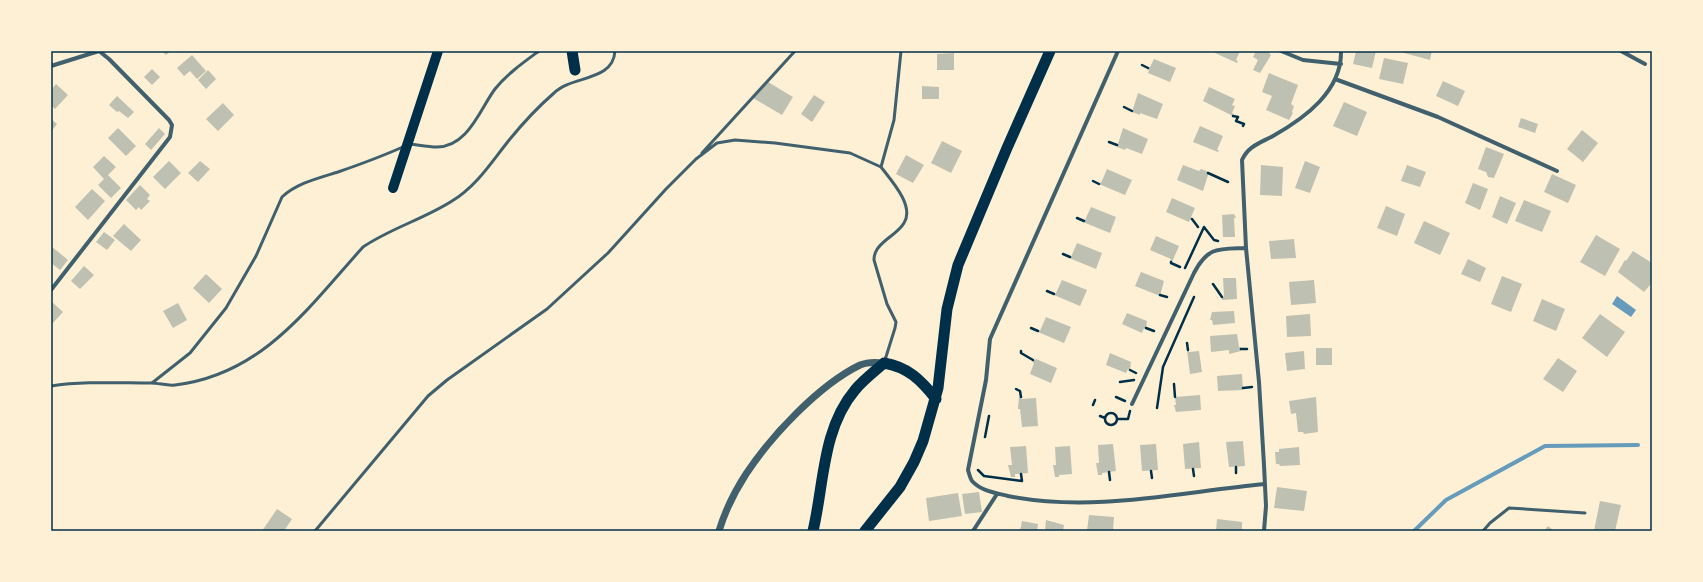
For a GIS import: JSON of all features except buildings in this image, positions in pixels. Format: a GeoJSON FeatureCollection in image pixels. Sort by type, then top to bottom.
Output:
{"type":"FeatureCollection","features":[{"type":"Feature","properties":{"kind":"highway"},"geometry":{"type":"LineString","coordinates":[[865,531],[900,487],[914,462],[936,399],[944,348],[947,309],[958,265],[1050,51]]}},
{"type":"Feature","properties":{"kind":"highway"},"geometry":{"type":"LineString","coordinates":[[570,52],[575,70]]}},
{"type":"Feature","properties":{"kind":"highway"},"geometry":{"type":"LineString","coordinates":[[813,531],[823,464],[831,436],[842,410],[854,391],[884,363],[895,364],[914,374],[936,399]]}},
{"type":"Feature","properties":{"kind":"main road"},"geometry":{"type":"LineString","coordinates":[[393,188],[438,51]]}},
{"type":"Feature","properties":{"kind":"street"},"geometry":{"type":"LineString","coordinates":[[51,66],[99,51],[109,59],[169,120],[172,132],[170,137],[51,290]]}},
{"type":"Feature","properties":{"kind":"street"},"geometry":{"type":"LineString","coordinates":[[1118,51],[990,339],[983,396],[968,470],[971,480],[978,486],[997,494],[1068,503],[1174,496],[1264,484]]}},
{"type":"Feature","properties":{"kind":"street"},"geometry":{"type":"LineString","coordinates":[[1281,51],[1293,57],[1312,62],[1341,64]]}},
{"type":"Feature","properties":{"kind":"street"},"geometry":{"type":"LineString","coordinates":[[1264,531],[1266,506],[1259,382],[1246,248],[1242,160],[1245,154],[1254,145],[1302,118],[1324,96],[1335,79],[1341,64],[1341,51]]}},
{"type":"Feature","properties":{"kind":"street"},"geometry":{"type":"LineString","coordinates":[[1621,51],[1645,64]]}},
{"type":"Feature","properties":{"kind":"street"},"geometry":{"type":"LineString","coordinates":[[1335,79],[1438,117],[1557,171]]}},
{"type":"Feature","properties":{"kind":"street"},"geometry":{"type":"LineString","coordinates":[[1132,404],[1191,279],[1204,255],[1217,249],[1246,248]]}},
{"type":"Feature","properties":{"kind":"street"},"geometry":{"type":"LineString","coordinates":[[719,531],[728,508],[747,473],[775,437],[804,406],[825,389],[860,365],[872,362],[884,363]]}},
{"type":"Feature","properties":{"kind":"street"},"geometry":{"type":"LineString","coordinates":[[973,531],[997,494]]}},
{"type":"Feature","properties":{"kind":"lane"},"geometry":{"type":"LineString","coordinates":[[152,383],[190,353],[226,308],[256,256],[282,197],[289,190],[308,182],[380,158],[408,144],[438,147],[454,142],[468,131],[476,121],[497,87],[509,75],[539,51]]}},
{"type":"Feature","properties":{"kind":"lane"},"geometry":{"type":"LineString","coordinates":[[51,386],[152,383],[174,385],[205,378],[238,367],[266,348],[297,319],[363,247],[375,239],[452,202],[480,177],[521,126],[554,92],[568,83],[598,75],[606,70],[611,64],[615,51]]}},
{"type":"Feature","properties":{"kind":"lane"},"geometry":{"type":"LineString","coordinates":[[315,531],[428,396],[447,380],[547,309],[608,253],[795,51]]}},
{"type":"Feature","properties":{"kind":"lane"},"geometry":{"type":"LineString","coordinates":[[881,167],[894,120],[901,51]]}},
{"type":"Feature","properties":{"kind":"lane"},"geometry":{"type":"LineString","coordinates":[[696,159],[717,143],[735,140],[775,143],[850,153],[881,167],[900,193],[906,205],[907,216],[904,224],[880,246],[874,255],[874,260],[885,297],[896,322],[896,328],[884,363]]}},
{"type":"Feature","properties":{"kind":"lane"},"geometry":{"type":"LineString","coordinates":[[1483,531],[1490,523],[1509,508],[1585,513]]}},
{"type":"Feature","properties":{"kind":"path"},"geometry":{"type":"LineString","coordinates":[[1142,65],[1148,68]]}},
{"type":"Feature","properties":{"kind":"path"},"geometry":{"type":"LineString","coordinates":[[1124,107],[1132,110]]}},
{"type":"Feature","properties":{"kind":"path"},"geometry":{"type":"LineString","coordinates":[[1233,116],[1238,117],[1236,121],[1244,124],[1243,126]]}},
{"type":"Feature","properties":{"kind":"path"},"geometry":{"type":"LineString","coordinates":[[1110,142],[1118,145]]}},
{"type":"Feature","properties":{"kind":"path"},"geometry":{"type":"LineString","coordinates":[[1208,173],[1228,182]]}},
{"type":"Feature","properties":{"kind":"path"},"geometry":{"type":"LineString","coordinates":[[1093,181],[1099,184]]}},
{"type":"Feature","properties":{"kind":"path"},"geometry":{"type":"LineString","coordinates":[[1077,218],[1084,221]]}},
{"type":"Feature","properties":{"kind":"path"},"geometry":{"type":"LineString","coordinates":[[1192,219],[1198,227]]}},
{"type":"Feature","properties":{"kind":"path"},"geometry":{"type":"LineString","coordinates":[[1063,254],[1070,257]]}},
{"type":"Feature","properties":{"kind":"path"},"geometry":{"type":"LineString","coordinates":[[1171,262],[1180,267]]}},
{"type":"Feature","properties":{"kind":"path"},"geometry":{"type":"LineString","coordinates":[[1213,284],[1222,297]]}},
{"type":"Feature","properties":{"kind":"path"},"geometry":{"type":"LineString","coordinates":[[1048,291],[1054,294]]}},
{"type":"Feature","properties":{"kind":"path"},"geometry":{"type":"LineString","coordinates":[[1160,295],[1167,297]]}},
{"type":"Feature","properties":{"kind":"path"},"geometry":{"type":"LineString","coordinates":[[1157,408],[1163,367],[1194,296]]}},
{"type":"Feature","properties":{"kind":"path"},"geometry":{"type":"LineString","coordinates":[[1032,328],[1038,331]]}},
{"type":"Feature","properties":{"kind":"path"},"geometry":{"type":"LineString","coordinates":[[1146,328],[1154,331]]}},
{"type":"Feature","properties":{"kind":"path"},"geometry":{"type":"LineString","coordinates":[[1187,343],[1188,350]]}},
{"type":"Feature","properties":{"kind":"path"},"geometry":{"type":"LineString","coordinates":[[1022,351],[1021,353],[1033,360]]}},
{"type":"Feature","properties":{"kind":"path"},"geometry":{"type":"LineString","coordinates":[[1130,370],[1136,373]]}},
{"type":"Feature","properties":{"kind":"path"},"geometry":{"type":"LineString","coordinates":[[1174,384],[1175,397]]}},
{"type":"Feature","properties":{"kind":"path"},"geometry":{"type":"LineString","coordinates":[[1016,389],[1020,390],[1021,397]]}},
{"type":"Feature","properties":{"kind":"path"},"geometry":{"type":"LineString","coordinates":[[1116,397],[1122,400]]}},
{"type":"Feature","properties":{"kind":"path"},"geometry":{"type":"LineString","coordinates":[[1093,405],[1094,400]]}},
{"type":"Feature","properties":{"kind":"path"},"geometry":{"type":"LineString","coordinates":[[984,438],[990,410]]}},
{"type":"Feature","properties":{"kind":"path"},"geometry":{"type":"LineString","coordinates":[[1100,416],[1105,418],[1105,422],[1110,425],[1115,423],[1117,419],[1116,415],[1111,412],[1107,414],[1105,418]]}},
{"type":"Feature","properties":{"kind":"path"},"geometry":{"type":"LineString","coordinates":[[976,466],[984,476],[1022,481],[1021,474]]}},
{"type":"Feature","properties":{"kind":"path"},"geometry":{"type":"LineString","coordinates":[[1236,467],[1236,473]]}},
{"type":"Feature","properties":{"kind":"path"},"geometry":{"type":"LineString","coordinates":[[1193,469],[1194,476]]}},
{"type":"Feature","properties":{"kind":"path"},"geometry":{"type":"LineString","coordinates":[[1151,471],[1152,478]]}},
{"type":"Feature","properties":{"kind":"path"},"geometry":{"type":"LineString","coordinates":[[1109,472],[1110,480]]}},
{"type":"Feature","properties":{"kind":"water"},"geometry":{"type":"Polygon","coordinates":[[[1617,296],[1636,310],[1631,317],[1612,304],[1617,296]]]}},
{"type":"Feature","properties":{"kind":"waterway"},"geometry":{"type":"LineString","coordinates":[[1414,531],[1446,500],[1545,446],[1638,445]]}}]}
